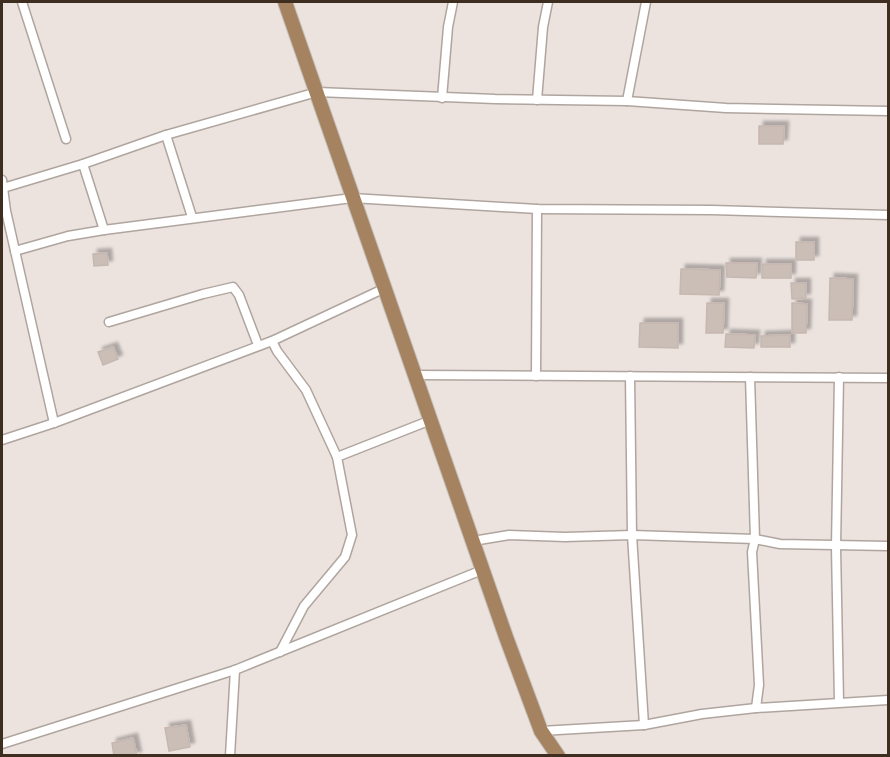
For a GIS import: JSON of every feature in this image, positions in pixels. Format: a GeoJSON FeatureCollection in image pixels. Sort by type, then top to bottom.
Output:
{"type":"FeatureCollection","features":[{"type":"Feature","properties":{"kind":"main road"},"geometry":{"type":"LineString","coordinates":[[285,2],[383,290],[432,420],[482,570],[542,733],[546,756]]}},
{"type":"Feature","properties":{"kind":"main road"},"geometry":{"type":"LineString","coordinates":[[542,733],[558,756]]}},
{"type":"Feature","properties":{"kind":"street"},"geometry":{"type":"LineString","coordinates":[[22,2],[66,139]]}},
{"type":"Feature","properties":{"kind":"street"},"geometry":{"type":"LineString","coordinates":[[442,98],[448,27],[453,2]]}},
{"type":"Feature","properties":{"kind":"street"},"geometry":{"type":"LineString","coordinates":[[537,100],[543,27],[548,2]]}},
{"type":"Feature","properties":{"kind":"street"},"geometry":{"type":"LineString","coordinates":[[627,101],[646,2]]}},
{"type":"Feature","properties":{"kind":"street"},"geometry":{"type":"LineString","coordinates":[[54,423],[2,184],[83,164],[166,135],[317,92],[442,98],[627,101],[726,108],[888,111]]}},
{"type":"Feature","properties":{"kind":"street"},"geometry":{"type":"LineString","coordinates":[[166,135],[192,217]]}},
{"type":"Feature","properties":{"kind":"street"},"geometry":{"type":"LineString","coordinates":[[83,164],[104,230]]}},
{"type":"Feature","properties":{"kind":"street"},"geometry":{"type":"LineString","coordinates":[[15,251],[68,236],[104,230],[352,198],[537,208],[888,215]]}},
{"type":"Feature","properties":{"kind":"street"},"geometry":{"type":"LineString","coordinates":[[536,376],[537,208]]}},
{"type":"Feature","properties":{"kind":"street"},"geometry":{"type":"LineString","coordinates":[[109,322],[233,287],[239,295],[258,345]]}},
{"type":"Feature","properties":{"kind":"street"},"geometry":{"type":"LineString","coordinates":[[2,440],[54,423],[272,341],[383,290]]}},
{"type":"Feature","properties":{"kind":"street"},"geometry":{"type":"LineString","coordinates":[[272,341],[306,390],[337,457],[352,535],[345,557],[304,606],[280,652]]}},
{"type":"Feature","properties":{"kind":"street"},"geometry":{"type":"LineString","coordinates":[[414,375],[888,378]]}},
{"type":"Feature","properties":{"kind":"street"},"geometry":{"type":"LineString","coordinates":[[630,376],[632,535],[644,725]]}},
{"type":"Feature","properties":{"kind":"street"},"geometry":{"type":"LineString","coordinates":[[839,377],[836,547],[839,702]]}},
{"type":"Feature","properties":{"kind":"street"},"geometry":{"type":"LineString","coordinates":[[750,378],[754,539],[752,552],[759,685],[756,708]]}},
{"type":"Feature","properties":{"kind":"street"},"geometry":{"type":"LineString","coordinates":[[337,457],[432,420]]}},
{"type":"Feature","properties":{"kind":"street"},"geometry":{"type":"LineString","coordinates":[[473,541],[509,535],[565,537],[632,535],[754,539],[780,544],[836,547],[888,546]]}},
{"type":"Feature","properties":{"kind":"street"},"geometry":{"type":"LineString","coordinates":[[2,744],[235,670],[482,570]]}},
{"type":"Feature","properties":{"kind":"street"},"geometry":{"type":"LineString","coordinates":[[230,756],[235,670]]}},
{"type":"Feature","properties":{"kind":"street"},"geometry":{"type":"LineString","coordinates":[[542,733],[644,725],[702,714],[756,708],[888,700]]}},
{"type":"Feature","properties":{"kind":"building"},"geometry":{"type":"Polygon","coordinates":[[[759,126],[784,126],[783,144],[759,144],[759,126]]]}},
{"type":"Feature","properties":{"kind":"building"},"geometry":{"type":"Polygon","coordinates":[[[796,242],[814,242],[814,260],[796,260],[796,242]]]}},
{"type":"Feature","properties":{"kind":"building"},"geometry":{"type":"Polygon","coordinates":[[[107,253],[108,265],[94,266],[93,254],[107,253]]]}},
{"type":"Feature","properties":{"kind":"building"},"geometry":{"type":"Polygon","coordinates":[[[726,263],[757,263],[756,278],[727,277],[726,263]]]}},
{"type":"Feature","properties":{"kind":"building"},"geometry":{"type":"Polygon","coordinates":[[[762,264],[791,264],[791,278],[762,278],[762,264]]]}},
{"type":"Feature","properties":{"kind":"building"},"geometry":{"type":"Polygon","coordinates":[[[681,269],[720,270],[719,295],[680,294],[681,269]]]}},
{"type":"Feature","properties":{"kind":"building"},"geometry":{"type":"Polygon","coordinates":[[[830,278],[853,279],[852,320],[829,320],[830,278]]]}},
{"type":"Feature","properties":{"kind":"building"},"geometry":{"type":"Polygon","coordinates":[[[791,283],[806,283],[806,298],[792,299],[791,283]]]}},
{"type":"Feature","properties":{"kind":"building"},"geometry":{"type":"Polygon","coordinates":[[[707,303],[724,303],[723,333],[706,333],[707,303]]]}},
{"type":"Feature","properties":{"kind":"building"},"geometry":{"type":"Polygon","coordinates":[[[792,303],[807,304],[806,333],[792,333],[792,303]]]}},
{"type":"Feature","properties":{"kind":"building"},"geometry":{"type":"Polygon","coordinates":[[[640,323],[678,323],[678,348],[639,347],[640,323]]]}},
{"type":"Feature","properties":{"kind":"building"},"geometry":{"type":"Polygon","coordinates":[[[726,334],[755,335],[754,348],[725,347],[726,334]]]}},
{"type":"Feature","properties":{"kind":"building"},"geometry":{"type":"Polygon","coordinates":[[[790,335],[790,347],[761,347],[761,336],[790,335]]]}},
{"type":"Feature","properties":{"kind":"building"},"geometry":{"type":"Polygon","coordinates":[[[113,347],[118,359],[103,365],[98,352],[113,347]]]}},
{"type":"Feature","properties":{"kind":"building"},"geometry":{"type":"Polygon","coordinates":[[[186,725],[190,747],[169,751],[165,728],[186,725]]]}},
{"type":"Feature","properties":{"kind":"building"},"geometry":{"type":"Polygon","coordinates":[[[133,738],[137,756],[114,756],[112,743],[133,738]]]}}]}
